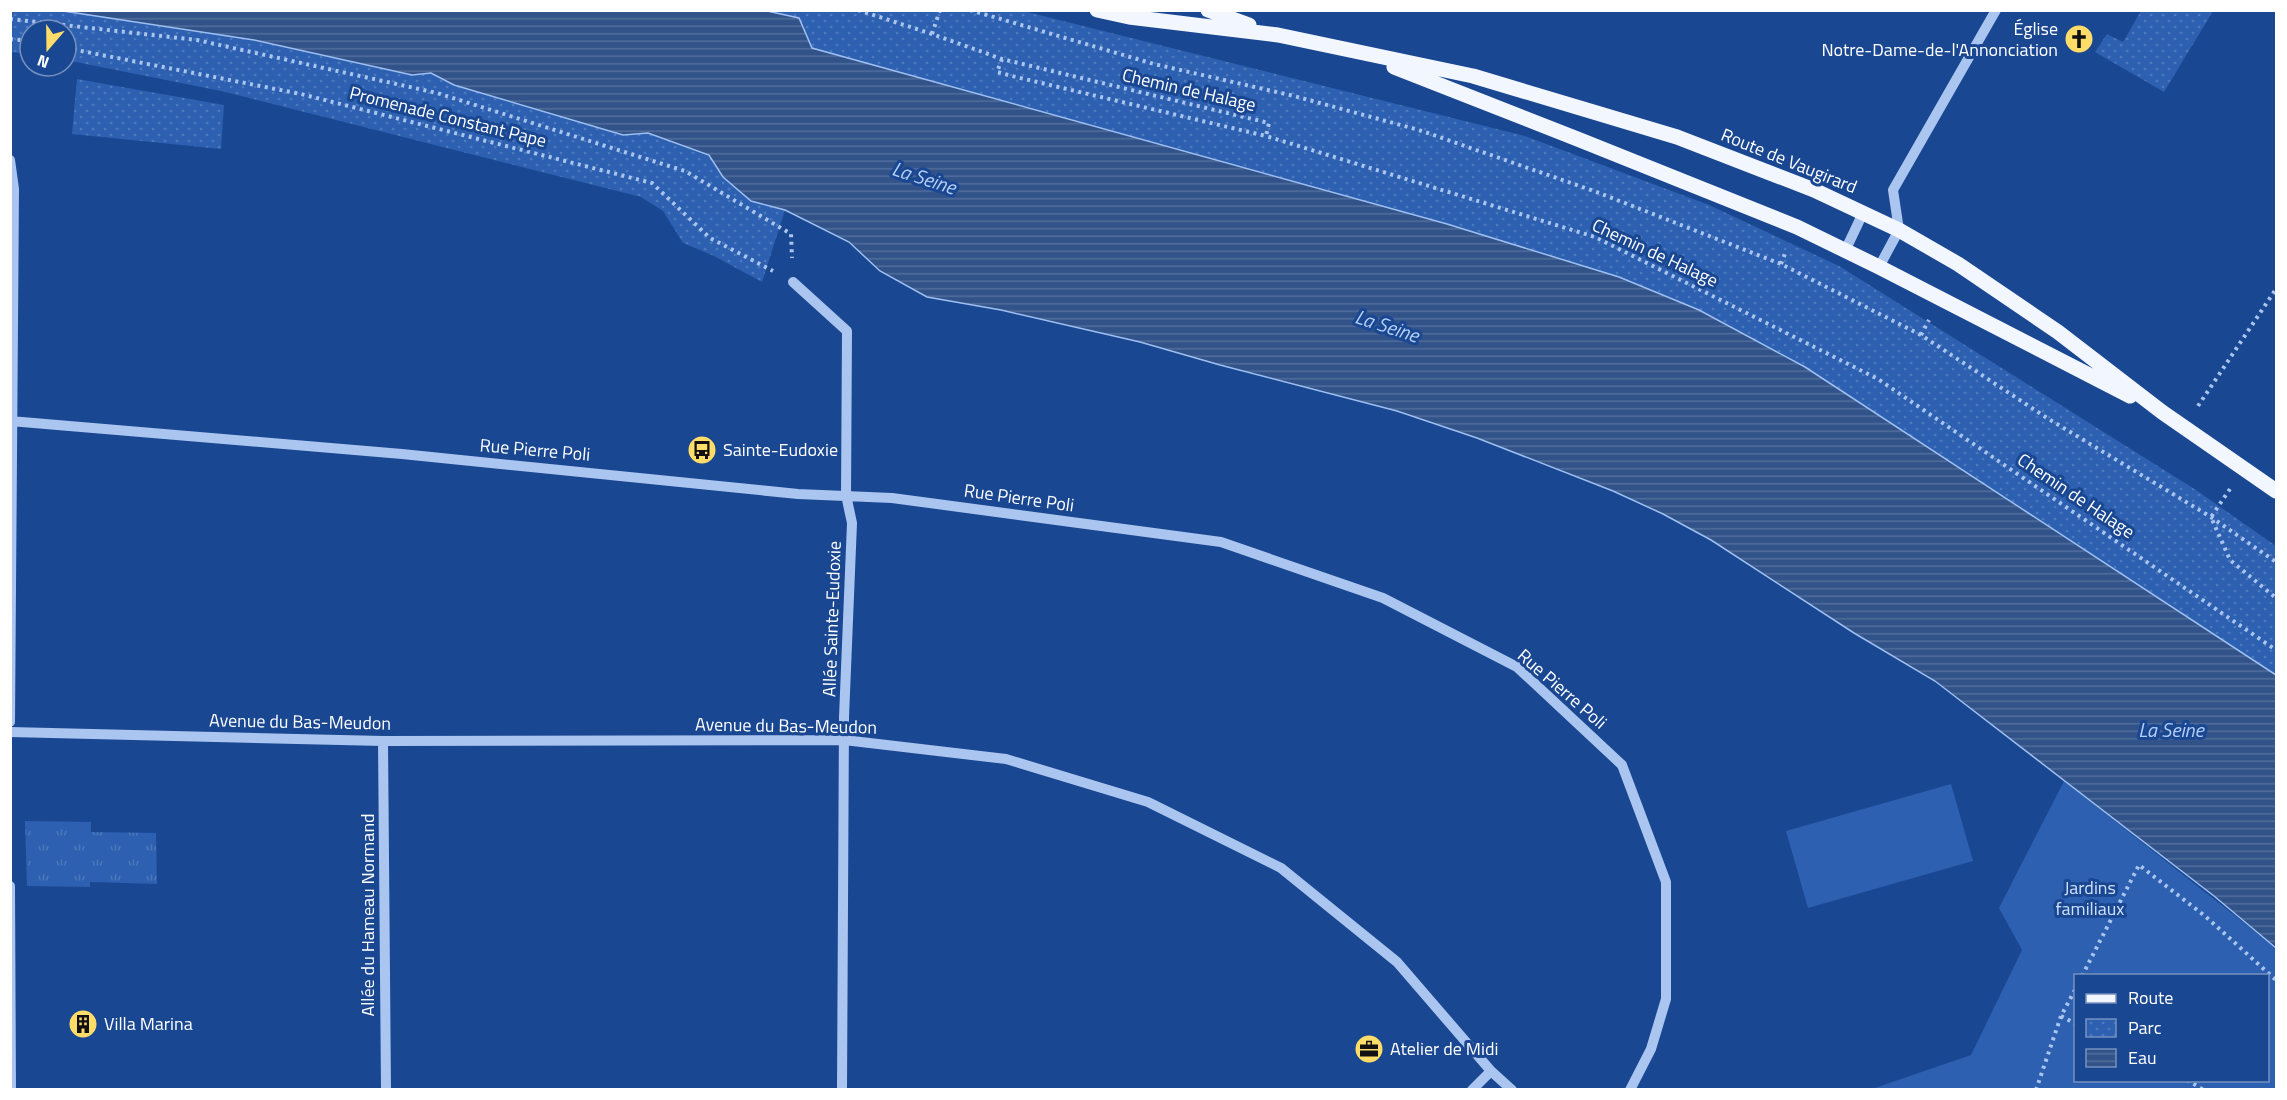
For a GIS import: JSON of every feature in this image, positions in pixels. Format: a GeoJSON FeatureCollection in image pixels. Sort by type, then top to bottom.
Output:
{"type":"FeatureCollection","features":[{"type":"Feature","properties":{"kind":"main road","name":"Route de Vaugirard"},"geometry":{"type":"LineString","coordinates":[[1096,10],[1129,17],[1278,34]]}},
{"type":"Feature","properties":{"kind":"main road","name":"Route de Vaugirard"},"geometry":{"type":"LineString","coordinates":[[1208,10],[1278,34],[1473,76],[1677,137],[1814,190],[1899,230],[1958,264],[2058,332],[2162,412],[2277,491]]}},
{"type":"Feature","properties":{"kind":"main road","name":"Route de Vaugirard"},"geometry":{"type":"LineString","coordinates":[[1352,51],[1797,227],[2162,412]]}},
{"type":"Feature","properties":{"kind":"street"},"geometry":{"type":"LineString","coordinates":[[1879,267],[1899,230],[1893,190],[1996,10]]}},
{"type":"Feature","properties":{"kind":"street"},"geometry":{"type":"LineString","coordinates":[[10,160],[14,189],[10,722]]}},
{"type":"Feature","properties":{"kind":"street"},"geometry":{"type":"LineString","coordinates":[[1845,251],[1863,213]]}},
{"type":"Feature","properties":{"kind":"street","name":"Allée Sainte-Eudoxie"},"geometry":{"type":"LineString","coordinates":[[793,282],[847,331],[846,495],[852,523],[844,740],[842,1089]]}},
{"type":"Feature","properties":{"kind":"street","name":"Rue Pierre Poli"},"geometry":{"type":"LineString","coordinates":[[12,421],[425,457],[798,494],[892,498],[1221,542],[1383,598],[1517,667],[1622,765],[1666,882],[1666,999],[1651,1049],[1630,1089]]}},
{"type":"Feature","properties":{"kind":"street","name":"Avenue du Bas-Meudon"},"geometry":{"type":"LineString","coordinates":[[10,732],[383,741],[844,740],[1006,759],[1148,802],[1281,868],[1397,962],[1491,1071],[1512,1089]]}},
{"type":"Feature","properties":{"kind":"street","name":"Allée du Hameau Normand"},"geometry":{"type":"LineString","coordinates":[[383,741],[386,1089]]}},
{"type":"Feature","properties":{"kind":"street"},"geometry":{"type":"LineString","coordinates":[[10,886],[11,1089]]}},
{"type":"Feature","properties":{"kind":"street"},"geometry":{"type":"LineString","coordinates":[[1472,1089],[1491,1071]]}},
{"type":"Feature","properties":{"kind":"path","name":"Chemin de Halage"},"geometry":{"type":"LineString","coordinates":[[858,10],[1002,59],[1269,123],[1266,136],[1595,237],[1878,379],[2277,650]]}},
{"type":"Feature","properties":{"kind":"path"},"geometry":{"type":"LineString","coordinates":[[932,34],[940,10]]}},
{"type":"Feature","properties":{"kind":"path"},"geometry":{"type":"LineString","coordinates":[[970,10],[1154,64],[1294,96],[1419,130],[1594,191],[1781,264],[1921,335],[2047,418],[2211,518],[2277,562]]}},
{"type":"Feature","properties":{"kind":"path"},"geometry":{"type":"LineString","coordinates":[[10,19],[197,40],[437,93],[685,171],[791,234]]}},
{"type":"Feature","properties":{"kind":"path","name":"Promenade Constant Pape"},"geometry":{"type":"LineString","coordinates":[[78,50],[301,94],[652,183],[710,238],[793,282]]}},
{"type":"Feature","properties":{"kind":"path"},"geometry":{"type":"LineString","coordinates":[[1002,59],[997,72],[1007,75],[1266,136]]}},
{"type":"Feature","properties":{"kind":"path"},"geometry":{"type":"LineString","coordinates":[[1781,264],[1789,246]]}},
{"type":"Feature","properties":{"kind":"path"},"geometry":{"type":"LineString","coordinates":[[2184,427],[2277,289]]}},
{"type":"Feature","properties":{"kind":"path"},"geometry":{"type":"LineString","coordinates":[[1921,335],[1930,317]]}},
{"type":"Feature","properties":{"kind":"path"},"geometry":{"type":"LineString","coordinates":[[2211,518],[2243,469]]}},
{"type":"Feature","properties":{"kind":"path"},"geometry":{"type":"LineString","coordinates":[[2211,518],[2230,560],[2277,597]]}},
{"type":"Feature","properties":{"kind":"path"},"geometry":{"type":"LineString","coordinates":[[2083,974],[2139,865],[2205,916],[2277,980]]}},
{"type":"Feature","properties":{"kind":"path"},"geometry":{"type":"LineString","coordinates":[[2036,1089],[2061,1016],[2074,992]]}},
{"type":"Feature","properties":{"kind":"path"},"geometry":{"type":"LineString","coordinates":[[2061,1016],[2074,1023]]}},
{"type":"Feature","properties":{"kind":"green space"},"geometry":{"type":"Polygon","coordinates":[[[11,11],[63,11],[254,40],[412,75],[431,73],[454,85],[623,135],[648,133],[709,155],[763,205],[785,210],[762,282],[714,256],[683,243],[663,211],[641,197],[221,91],[78,62],[78,18],[18,18],[18,53],[11,52],[11,11]]]}},
{"type":"Feature","properties":{"kind":"green space"},"geometry":{"type":"Polygon","coordinates":[[[767,11],[1023,11],[1525,136],[1709,205],[1839,266],[2196,490],[2276,546],[2276,675],[1805,367],[1699,310],[1619,277],[1447,224],[812,48],[799,18],[767,11]]]}},
{"type":"Feature","properties":{"kind":"green space"},"geometry":{"type":"Polygon","coordinates":[[[2141,11],[2213,11],[2164,92],[2095,52],[2107,34],[2123,42],[2141,11]]]}},
{"type":"Feature","properties":{"kind":"green space"},"geometry":{"type":"Polygon","coordinates":[[[77,79],[224,105],[221,149],[72,134],[77,79]]]}},
{"type":"Feature","properties":{"kind":"green space","name":"Jardins familiaux"},"geometry":{"type":"Polygon","coordinates":[[[2064,781],[2276,948],[2276,1089],[1869,1090],[1971,1055],[2022,950],[1999,908],[2064,781]]]}},
{"type":"Feature","properties":{"kind":"green space"},"geometry":{"type":"Polygon","coordinates":[[[1951,784],[1973,861],[1808,908],[1786,831],[1951,784]]]}},
{"type":"Feature","properties":{"kind":"green space"},"geometry":{"type":"Polygon","coordinates":[[[25,821],[91,822],[91,832],[156,833],[157,884],[90,882],[90,887],[27,886],[25,821]]]}},
{"type":"Feature","properties":{"kind":"water","name":"La Seine"},"geometry":{"type":"Polygon","coordinates":[[[63,11],[767,11],[799,18],[812,48],[1447,224],[1619,277],[1699,310],[1805,367],[2276,675],[2276,948],[2214,896],[1935,681],[1854,633],[1711,540],[1613,491],[1477,438],[1397,411],[1140,342],[1001,310],[927,297],[880,271],[849,242],[785,210],[751,201],[723,177],[709,155],[648,133],[623,135],[454,85],[431,73],[412,75],[254,40],[63,11]]]}},
{"type":"Feature","properties":{"kind":"place","name":"Église Notre-Dame-de-l'Annonciation"},"geometry":{"type":"Point","coordinates":[2079,39]}},
{"type":"Feature","properties":{"kind":"place","name":"Sainte-Eudoxie"},"geometry":{"type":"Point","coordinates":[702,450]}},
{"type":"Feature","properties":{"kind":"place","name":"Villa Marina"},"geometry":{"type":"Point","coordinates":[83,1024]}},
{"type":"Feature","properties":{"kind":"place","name":"Atelier de Midi"},"geometry":{"type":"Point","coordinates":[1369,1049]}}]}
